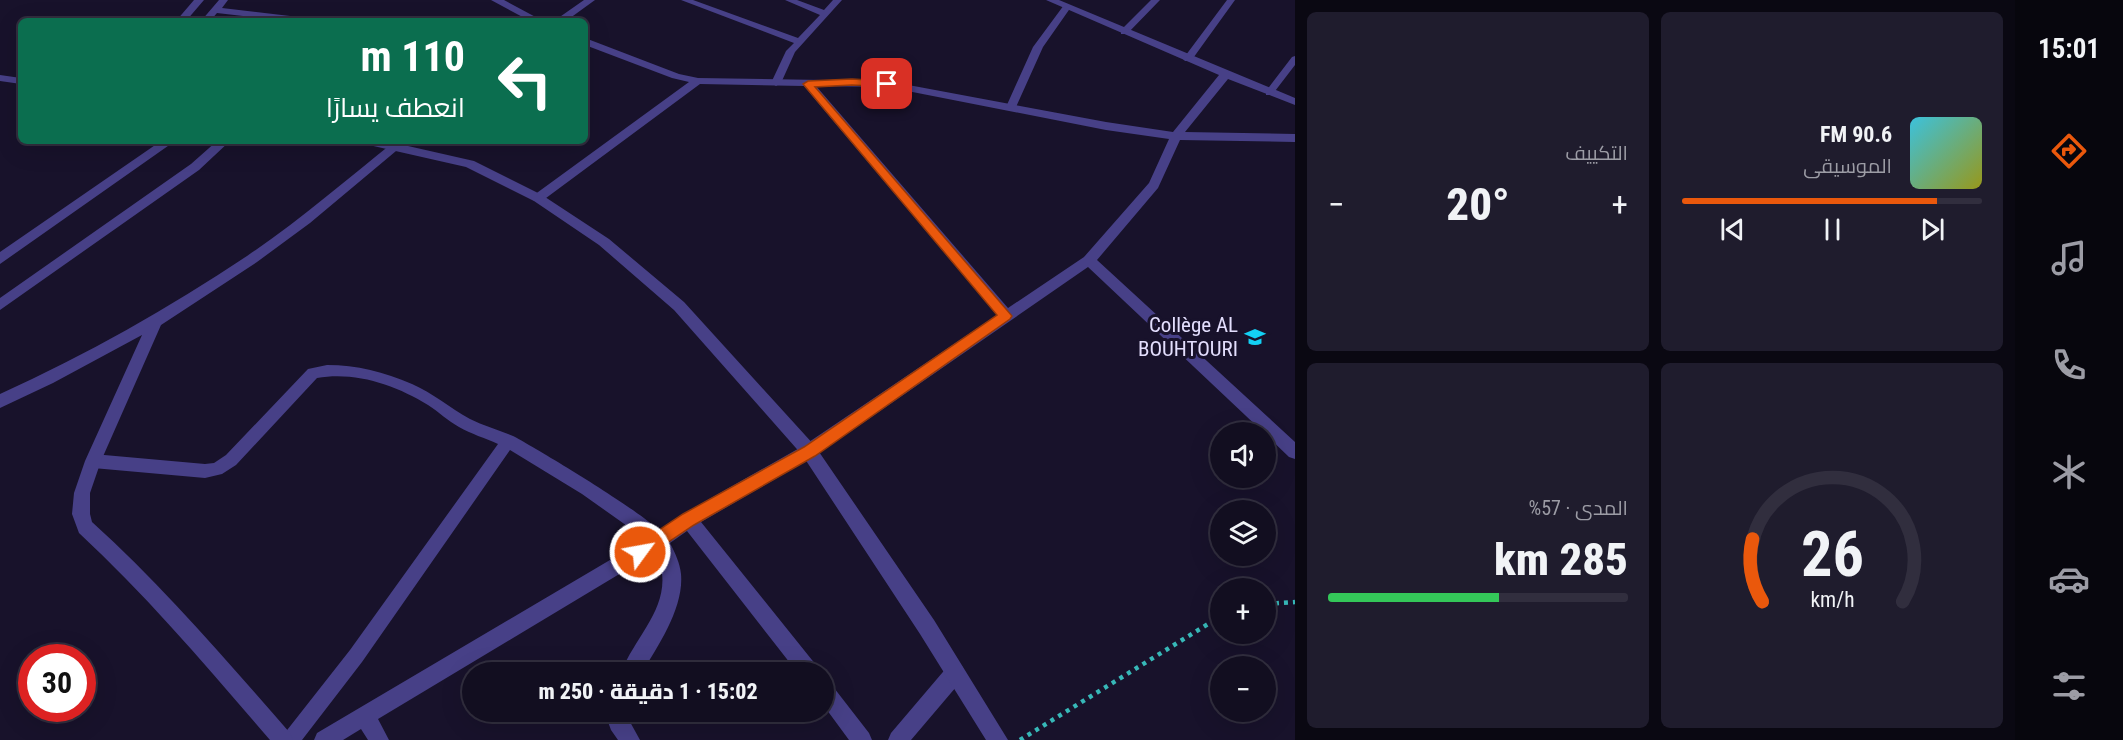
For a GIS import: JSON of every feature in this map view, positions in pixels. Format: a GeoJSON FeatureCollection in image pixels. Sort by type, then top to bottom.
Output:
{"type":"FeatureCollection","features":[{"type":"Feature","properties":{"kind":"street"},"geometry":{"type":"LineString","coordinates":[[184,18],[200,0]]}},
{"type":"Feature","properties":{"kind":"street"},"geometry":{"type":"LineString","coordinates":[[496,0],[532,18]]}},
{"type":"Feature","properties":{"kind":"street"},"geometry":{"type":"LineString","coordinates":[[563,18],[590,0]]}},
{"type":"Feature","properties":{"kind":"street"},"geometry":{"type":"LineString","coordinates":[[1051,0],[1225,75],[1295,102]]}},
{"type":"Feature","properties":{"kind":"street"},"geometry":{"type":"LineString","coordinates":[[588,42],[676,76],[698,81],[887,84],[1106,126],[1176,136],[1295,138]]}},
{"type":"Feature","properties":{"kind":"street"},"geometry":{"type":"LineString","coordinates":[[324,740],[660,540],[689,520],[809,451],[1089,260],[1154,185],[1176,136],[1225,75]]}},
{"type":"Feature","properties":{"kind":"street"},"geometry":{"type":"LineString","coordinates":[[0,78],[18,81]]}},
{"type":"Feature","properties":{"kind":"street"},"geometry":{"type":"LineString","coordinates":[[538,198],[698,81]]}},
{"type":"Feature","properties":{"kind":"street"},"geometry":{"type":"LineString","coordinates":[[808,84],[1006,316]]}},
{"type":"Feature","properties":{"kind":"street"},"geometry":{"type":"LineString","coordinates":[[0,259],[165,144]]}},
{"type":"Feature","properties":{"kind":"street"},"geometry":{"type":"LineString","coordinates":[[0,305],[195,166],[221,144]]}},
{"type":"Feature","properties":{"kind":"street"},"geometry":{"type":"LineString","coordinates":[[0,401],[40,383],[155,321],[252,259],[305,220],[398,144],[470,164],[538,198],[604,242],[679,306],[809,451],[998,740]]}},
{"type":"Feature","properties":{"kind":"street"},"geometry":{"type":"LineString","coordinates":[[1089,260],[1295,452]]}},
{"type":"Feature","properties":{"kind":"street"},"geometry":{"type":"LineString","coordinates":[[155,321],[93,461],[82,493],[81,514],[85,526],[137,575],[187,629],[282,740]]}},
{"type":"Feature","properties":{"kind":"street"},"geometry":{"type":"LineString","coordinates":[[689,520],[801,662]]}},
{"type":"Feature","properties":{"kind":"street"},"geometry":{"type":"LineString","coordinates":[[637,662],[654,635],[672,581],[671,567],[660,540]]}},
{"type":"Feature","properties":{"kind":"street"},"geometry":{"type":"LineString","coordinates":[[898,740],[955,672]]}},
{"type":"Feature","properties":{"kind":"street"},"geometry":{"type":"LineString","coordinates":[[834,704],[862,740]]}},
{"type":"Feature","properties":{"kind":"street"},"geometry":{"type":"LineString","coordinates":[[365,716],[379,740]]}},
{"type":"Feature","properties":{"kind":"street"},"geometry":{"type":"LineString","coordinates":[[618,722],[630,740]]}},
{"type":"Feature","properties":{"kind":"lane"},"geometry":{"type":"LineString","coordinates":[[209,18],[224,0]]}},
{"type":"Feature","properties":{"kind":"lane"},"geometry":{"type":"LineString","coordinates":[[685,0],[800,42]]}},
{"type":"Feature","properties":{"kind":"lane"},"geometry":{"type":"LineString","coordinates":[[789,0],[826,14]]}},
{"type":"Feature","properties":{"kind":"lane"},"geometry":{"type":"LineString","coordinates":[[776,83],[785,59],[838,0]]}},
{"type":"Feature","properties":{"kind":"lane"},"geometry":{"type":"LineString","coordinates":[[1124,32],[1156,0]]}},
{"type":"Feature","properties":{"kind":"lane"},"geometry":{"type":"LineString","coordinates":[[1188,59],[1231,0]]}},
{"type":"Feature","properties":{"kind":"lane"},"geometry":{"type":"LineString","coordinates":[[1011,107],[1038,47],[1067,7]]}},
{"type":"Feature","properties":{"kind":"lane"},"geometry":{"type":"LineString","coordinates":[[216,10],[282,18]]}},
{"type":"Feature","properties":{"kind":"lane"},"geometry":{"type":"LineString","coordinates":[[1269,93],[1295,59]]}},
{"type":"Feature","properties":{"kind":"lane"},"geometry":{"type":"LineString","coordinates":[[93,461],[205,471],[217,469],[231,460],[313,373],[321,371],[370,374],[434,402],[467,424],[508,441],[597,494],[660,540]]}},
{"type":"Feature","properties":{"kind":"lane"},"geometry":{"type":"LineString","coordinates":[[290,740],[356,656],[508,441]]}},
{"type":"Feature","properties":{"kind":"path"},"geometry":{"type":"LineString","coordinates":[[1276,603],[1295,602]]}},
{"type":"Feature","properties":{"kind":"path"},"geometry":{"type":"LineString","coordinates":[[1019,740],[1210,623]]}},
{"type":"Feature","properties":{"kind":"place","name":"Collège AL BOUHTOURI"},"geometry":{"type":"Point","coordinates":[1255,337]}},
{"type":"Feature","properties":{"kind":"route"},"geometry":{"type":"LineString","coordinates":[[640,552],[689,520],[809,451],[1006,316],[808,84],[852,82],[887,84]]}}]}
